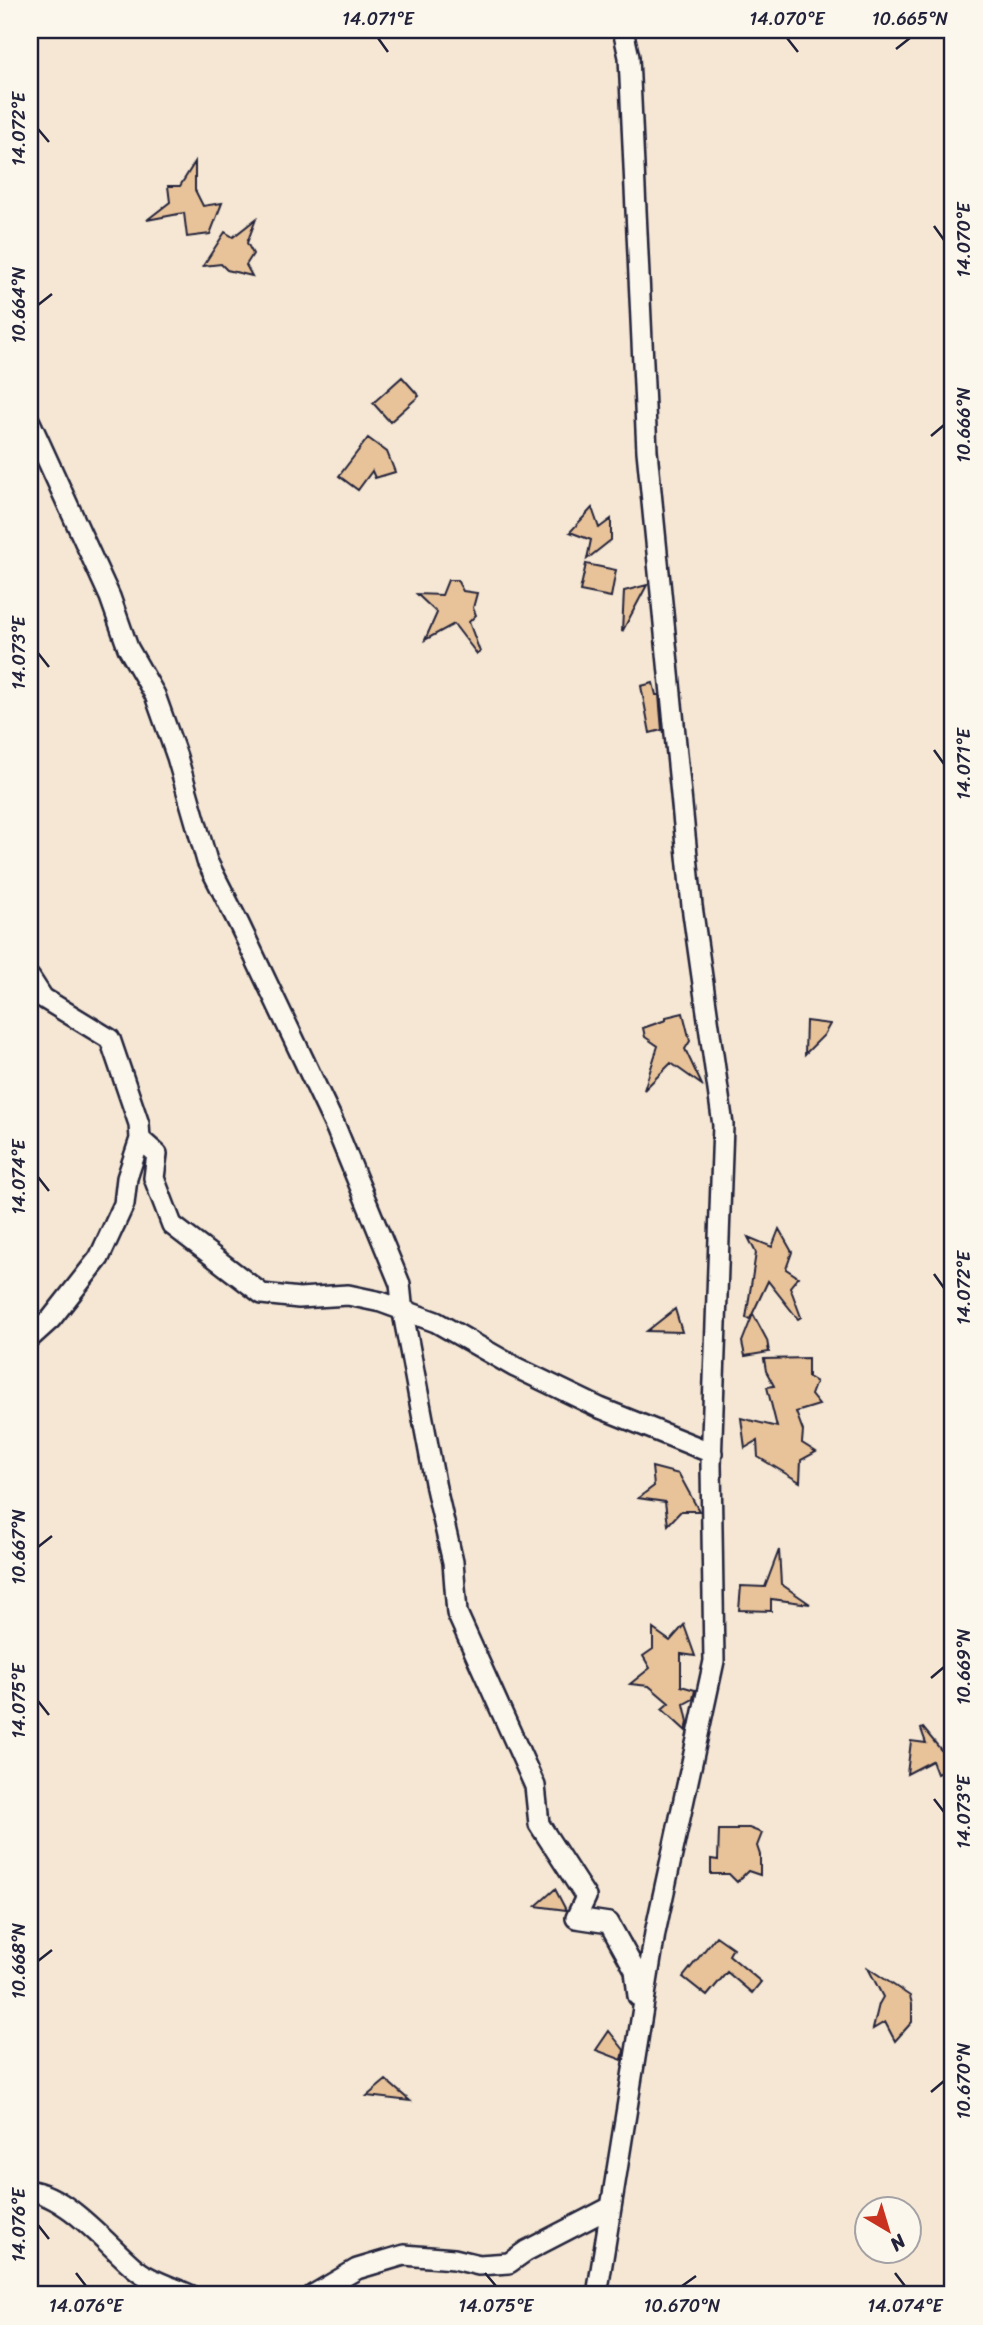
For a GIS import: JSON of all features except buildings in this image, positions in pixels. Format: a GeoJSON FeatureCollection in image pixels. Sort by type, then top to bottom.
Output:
{"type":"FeatureCollection","features":[{"type":"Feature","properties":{"kind":"street"},"geometry":{"type":"LineString","coordinates":[[597,2295],[655,1933],[714,1661],[712,1453],[723,1125],[692,906],[647,451],[629,57],[623,30]]}},
{"type":"Feature","properties":{"kind":"street"},"geometry":{"type":"LineString","coordinates":[[30,422],[110,597],[128,648],[155,695],[177,757],[206,861],[337,1128],[400,1284],[402,1310],[453,1562],[457,1613],[535,1786],[540,1824],[586,1897],[576,1918],[609,1923],[635,1970],[641,2022]]}},
{"type":"Feature","properties":{"kind":"street"},"geometry":{"type":"LineString","coordinates":[[30,978],[43,998],[110,1039],[139,1124],[140,1139],[127,1178],[124,1204],[99,1258],[51,1319],[30,1338]]}},
{"type":"Feature","properties":{"kind":"street"},"geometry":{"type":"LineString","coordinates":[[140,1139],[158,1154],[154,1178],[172,1225],[262,1294],[299,1298],[348,1295],[381,1302],[436,1322],[515,1367],[600,1408],[712,1453]]}},
{"type":"Feature","properties":{"kind":"street"},"geometry":{"type":"LineString","coordinates":[[30,2191],[44,2192],[98,2232],[138,2271],[190,2295]]}},
{"type":"Feature","properties":{"kind":"street"},"geometry":{"type":"LineString","coordinates":[[313,2295],[357,2269],[404,2255],[454,2259],[479,2265],[509,2263],[526,2251],[611,2207]]}}]}
